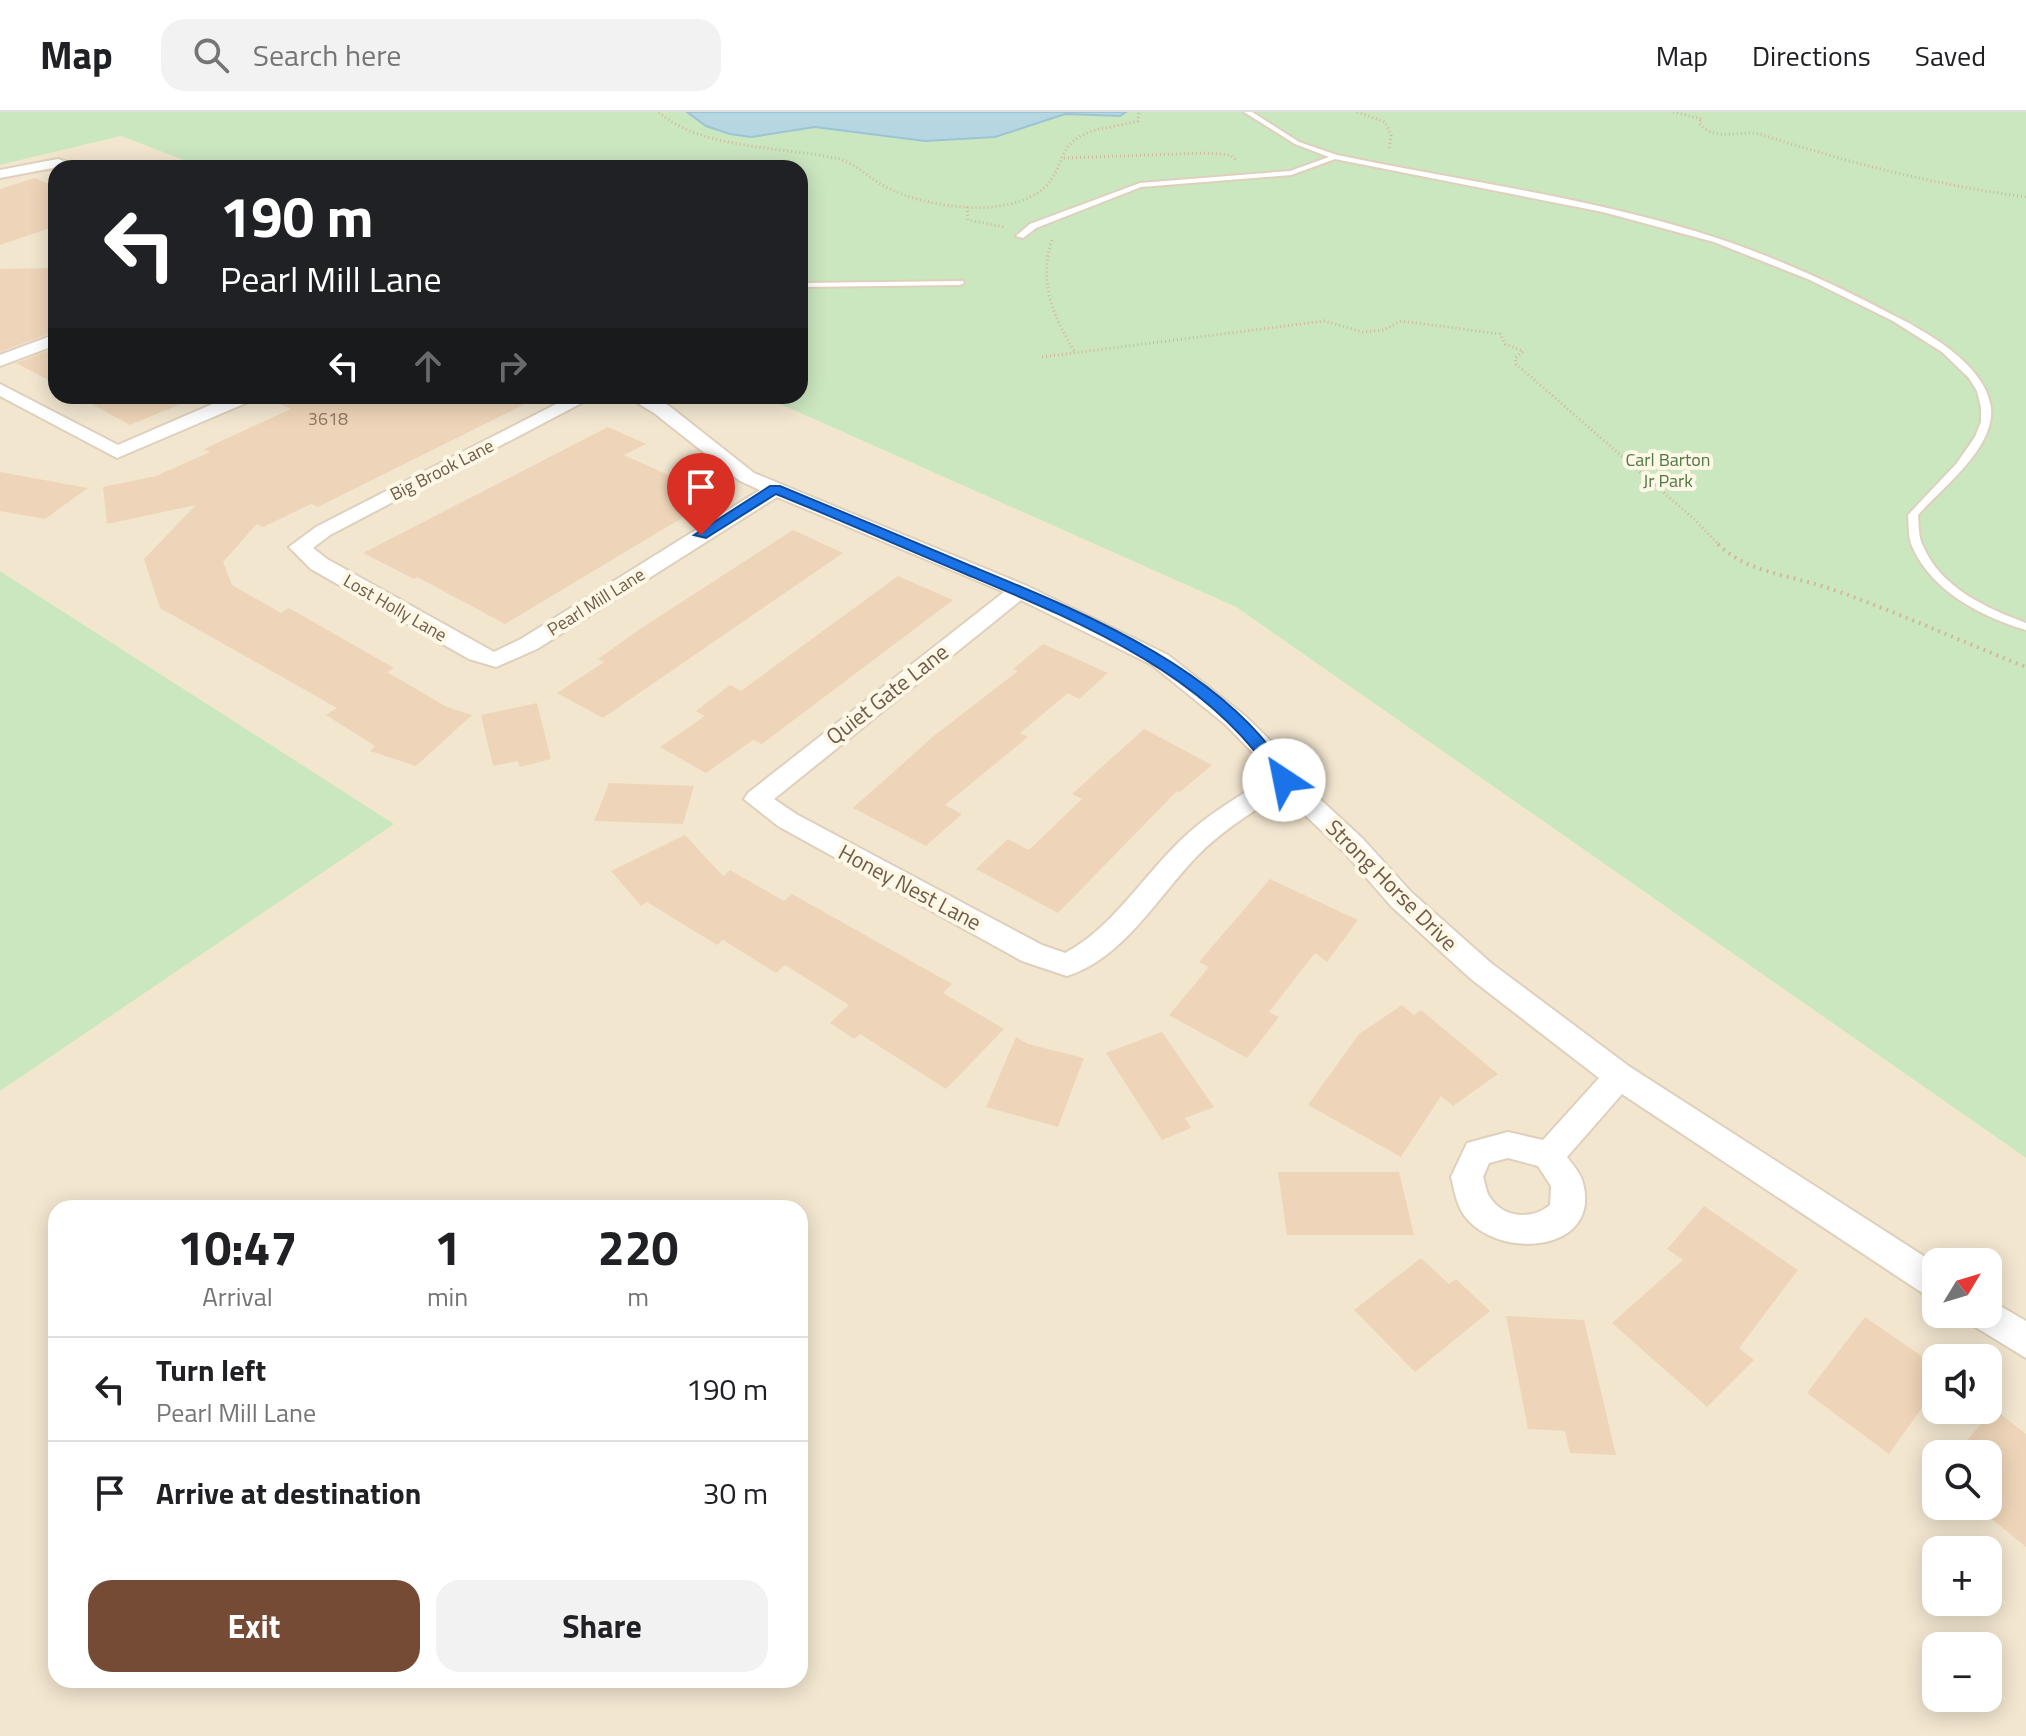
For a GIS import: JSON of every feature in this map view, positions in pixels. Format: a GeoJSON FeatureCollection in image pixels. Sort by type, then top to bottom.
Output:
{"type":"FeatureCollection","features":[{"type":"Feature","properties":{"kind":"street"},"geometry":{"type":"LineString","coordinates":[[0,174],[48,165]]}},
{"type":"Feature","properties":{"kind":"street"},"geometry":{"type":"LineString","coordinates":[[0,361],[48,342]]}},
{"type":"Feature","properties":{"kind":"street"},"geometry":{"type":"LineString","coordinates":[[0,389],[117,452],[228,404]]}},
{"type":"Feature","properties":{"kind":"street","name":"Big Brook Lane"},"geometry":{"type":"LineString","coordinates":[[300,547],[323,531],[570,404]]}},
{"type":"Feature","properties":{"kind":"street","name":"Strong Horse Drive"},"geometry":{"type":"LineString","coordinates":[[651,404],[747,477],[1019,591],[1160,660],[1235,720],[1270,755],[1284,780],[1354,846],[1401,899],[1481,971],[1619,1076],[1922,1274]]}},
{"type":"Feature","properties":{"kind":"street","name":"Pearl Mill Lane"},"geometry":{"type":"LineString","coordinates":[[496,660],[529,644],[775,489]]}},
{"type":"Feature","properties":{"kind":"street","name":"Lost Holly Lane"},"geometry":{"type":"LineString","coordinates":[[300,547],[319,564],[477,654],[496,660]]}},
{"type":"Feature","properties":{"kind":"street","name":"Quiet Gate Lane"},"geometry":{"type":"LineString","coordinates":[[757,799],[1019,591]]}},
{"type":"Feature","properties":{"kind":"street","name":"Honey Nest Lane"},"geometry":{"type":"LineString","coordinates":[[757,799],[787,820],[1018,945],[1067,965],[1097,949],[1188,849],[1217,822],[1284,780]]}},
{"type":"Feature","properties":{"kind":"street"},"geometry":{"type":"LineString","coordinates":[[1549,1155],[1619,1076]]}},
{"type":"Feature","properties":{"kind":"street"},"geometry":{"type":"LineString","coordinates":[[2002,1326],[2026,1341]]}},
{"type":"Feature","properties":{"kind":"lane"},"geometry":{"type":"LineString","coordinates":[[1247,112],[1297,143],[1335,157],[1580,206],[1690,232],[1797,271],[1914,328],[1952,356],[1975,379],[1986,408],[1981,434],[1964,462],[1913,515],[1916,544],[1939,579],[1982,610],[2026,627]]}},
{"type":"Feature","properties":{"kind":"lane"},"geometry":{"type":"LineString","coordinates":[[1020,236],[1140,185],[1291,173],[1335,157]]}},
{"type":"Feature","properties":{"kind":"lane"},"geometry":{"type":"LineString","coordinates":[[808,285],[960,283]]}},
{"type":"Feature","properties":{"kind":"path"},"geometry":{"type":"LineString","coordinates":[[659,112],[672,127],[686,134],[719,143],[763,146],[848,162],[862,167],[881,185],[942,205],[967,207],[1015,202],[1043,190],[1052,182],[1081,134],[1138,121],[1139,112]]}},
{"type":"Feature","properties":{"kind":"path"},"geometry":{"type":"LineString","coordinates":[[1673,112],[1702,119],[1699,123],[1704,129],[1716,133],[1733,136],[1758,133],[1790,145],[1951,187],[2026,197]]}},
{"type":"Feature","properties":{"kind":"path"},"geometry":{"type":"LineString","coordinates":[[967,207],[966,216],[974,222],[1054,235],[1044,271],[1046,290],[1064,335],[1075,352]]}},
{"type":"Feature","properties":{"kind":"path"},"geometry":{"type":"LineString","coordinates":[[1042,357],[1324,321],[1350,331],[1380,331],[1392,328],[1401,321],[1500,334],[1505,344],[1523,351],[1515,358],[1516,364],[1694,519],[1730,556],[1754,567],[1830,588],[2026,667]]}},
{"type":"Feature","properties":{"kind":"shaded area"},"geometry":{"type":"Polygon","coordinates":[[[121,136],[183,160],[48,160],[48,404],[780,404],[1236,607],[2026,1158],[2026,1736],[0,1736],[0,1091],[393,824],[0,571],[0,165],[121,136]]]}},
{"type":"Feature","properties":{"kind":"green space","name":"Carl Barton Jr Park"},"geometry":{"type":"Polygon","coordinates":[[[0,112],[2026,112],[2026,1158],[1236,607],[780,404],[808,404],[808,160],[183,160],[121,136],[0,165],[0,112]]]}},
{"type":"Feature","properties":{"kind":"green space"},"geometry":{"type":"Polygon","coordinates":[[[0,571],[394,824],[0,1091],[0,571]]]}},
{"type":"Feature","properties":{"kind":"water"},"geometry":{"type":"Polygon","coordinates":[[[687,112],[1126,112],[1120,116],[1065,114],[995,137],[925,141],[815,127],[751,137],[706,126],[687,112]]]}},
{"type":"Feature","properties":{"kind":"building"},"geometry":{"type":"Polygon","coordinates":[[[35,178],[48,184],[48,229],[0,245],[0,189],[35,178]]]}},
{"type":"Feature","properties":{"kind":"building"},"geometry":{"type":"Polygon","coordinates":[[[48,268],[48,334],[0,352],[0,269],[48,268]]]}},
{"type":"Feature","properties":{"kind":"building"},"geometry":{"type":"Polygon","coordinates":[[[48,351],[48,380],[16,363],[48,351]]]}},
{"type":"Feature","properties":{"kind":"building"},"geometry":{"type":"Polygon","coordinates":[[[92,404],[181,404],[130,425],[92,404]]]}},
{"type":"Feature","properties":{"kind":"building"},"geometry":{"type":"Polygon","coordinates":[[[280,404],[525,404],[318,507],[311,504],[263,527],[257,524],[223,562],[232,585],[281,613],[289,608],[394,668],[387,672],[447,707],[472,715],[416,766],[370,751],[375,746],[326,715],[337,708],[160,608],[144,559],[196,505],[107,524],[103,487],[156,476],[210,452],[204,449],[291,409],[280,404]]]}},
{"type":"Feature","properties":{"kind":"building"},"geometry":{"type":"Polygon","coordinates":[[[608,427],[646,444],[624,455],[717,497],[505,624],[417,577],[414,579],[363,553],[608,427]]]}},
{"type":"Feature","properties":{"kind":"building"},"geometry":{"type":"Polygon","coordinates":[[[0,472],[88,488],[45,519],[0,511],[0,472]]]}},
{"type":"Feature","properties":{"kind":"building"},"geometry":{"type":"Polygon","coordinates":[[[793,530],[843,553],[603,718],[557,693],[604,662],[598,659],[640,629],[793,530]]]}},
{"type":"Feature","properties":{"kind":"building"},"geometry":{"type":"Polygon","coordinates":[[[898,576],[953,600],[762,744],[753,740],[706,773],[660,747],[705,716],[696,711],[730,685],[741,691],[898,576]]]}},
{"type":"Feature","properties":{"kind":"building"},"geometry":{"type":"Polygon","coordinates":[[[1043,644],[1108,673],[1079,699],[1068,693],[1020,733],[1028,737],[945,805],[962,814],[926,846],[853,808],[935,735],[1018,671],[1013,669],[1043,644]]]}},
{"type":"Feature","properties":{"kind":"building"},"geometry":{"type":"Polygon","coordinates":[[[537,703],[551,759],[520,767],[518,761],[493,766],[481,715],[537,703]]]}},
{"type":"Feature","properties":{"kind":"building"},"geometry":{"type":"Polygon","coordinates":[[[1144,729],[1212,765],[1180,792],[1177,791],[1058,913],[976,869],[1008,839],[1029,850],[1082,799],[1072,794],[1144,729]]]}},
{"type":"Feature","properties":{"kind":"building"},"geometry":{"type":"Polygon","coordinates":[[[609,783],[694,786],[683,824],[594,821],[609,783]]]}},
{"type":"Feature","properties":{"kind":"building"},"geometry":{"type":"Polygon","coordinates":[[[685,835],[723,876],[730,870],[784,901],[792,894],[952,984],[943,993],[1004,1029],[946,1089],[860,1034],[854,1039],[830,1023],[849,1005],[785,965],[776,973],[723,940],[717,945],[647,902],[641,906],[611,871],[685,835]]]}},
{"type":"Feature","properties":{"kind":"building"},"geometry":{"type":"Polygon","coordinates":[[[1270,879],[1358,920],[1327,962],[1315,953],[1269,1012],[1279,1017],[1247,1058],[1169,1015],[1209,967],[1199,962],[1270,879]]]}},
{"type":"Feature","properties":{"kind":"building"},"geometry":{"type":"Polygon","coordinates":[[[1402,1005],[1414,1015],[1421,1010],[1498,1074],[1453,1106],[1441,1096],[1401,1157],[1308,1105],[1359,1034],[1402,1005]]]}},
{"type":"Feature","properties":{"kind":"building"},"geometry":{"type":"Polygon","coordinates":[[[1162,1032],[1214,1107],[1185,1118],[1191,1128],[1162,1140],[1106,1053],[1162,1032]]]}},
{"type":"Feature","properties":{"kind":"building"},"geometry":{"type":"Polygon","coordinates":[[[1016,1037],[1028,1044],[1084,1058],[1058,1127],[986,1107],[1016,1037]]]}},
{"type":"Feature","properties":{"kind":"building"},"geometry":{"type":"Polygon","coordinates":[[[1278,1172],[1399,1172],[1414,1235],[1287,1235],[1278,1172]]]}},
{"type":"Feature","properties":{"kind":"building"},"geometry":{"type":"Polygon","coordinates":[[[1704,1206],[1798,1270],[1739,1348],[1754,1360],[1707,1407],[1612,1323],[1683,1260],[1667,1249],[1704,1206]]]}},
{"type":"Feature","properties":{"kind":"building"},"geometry":{"type":"Polygon","coordinates":[[[1421,1258],[1449,1284],[1456,1279],[1490,1311],[1415,1372],[1354,1310],[1421,1258]]]}},
{"type":"Feature","properties":{"kind":"building"},"geometry":{"type":"Polygon","coordinates":[[[1506,1316],[1584,1320],[1616,1455],[1570,1453],[1565,1431],[1528,1429],[1506,1316]]]}},
{"type":"Feature","properties":{"kind":"building"},"geometry":{"type":"Polygon","coordinates":[[[1865,1317],[1922,1356],[1922,1408],[1889,1454],[1807,1393],[1865,1317]]]}},
{"type":"Feature","properties":{"kind":"building"},"geometry":{"type":"Polygon","coordinates":[[[2002,1415],[2026,1434],[2026,1547],[1993,1520],[2002,1520],[2002,1440],[1967,1440],[1981,1424],[2002,1424],[2002,1415]]]}},
{"type":"Feature","properties":{"kind":"route"},"geometry":{"type":"LineString","coordinates":[[701,535],[775,489],[829,511],[1019,591],[1160,660],[1235,720],[1270,755],[1284,780]]}}]}
